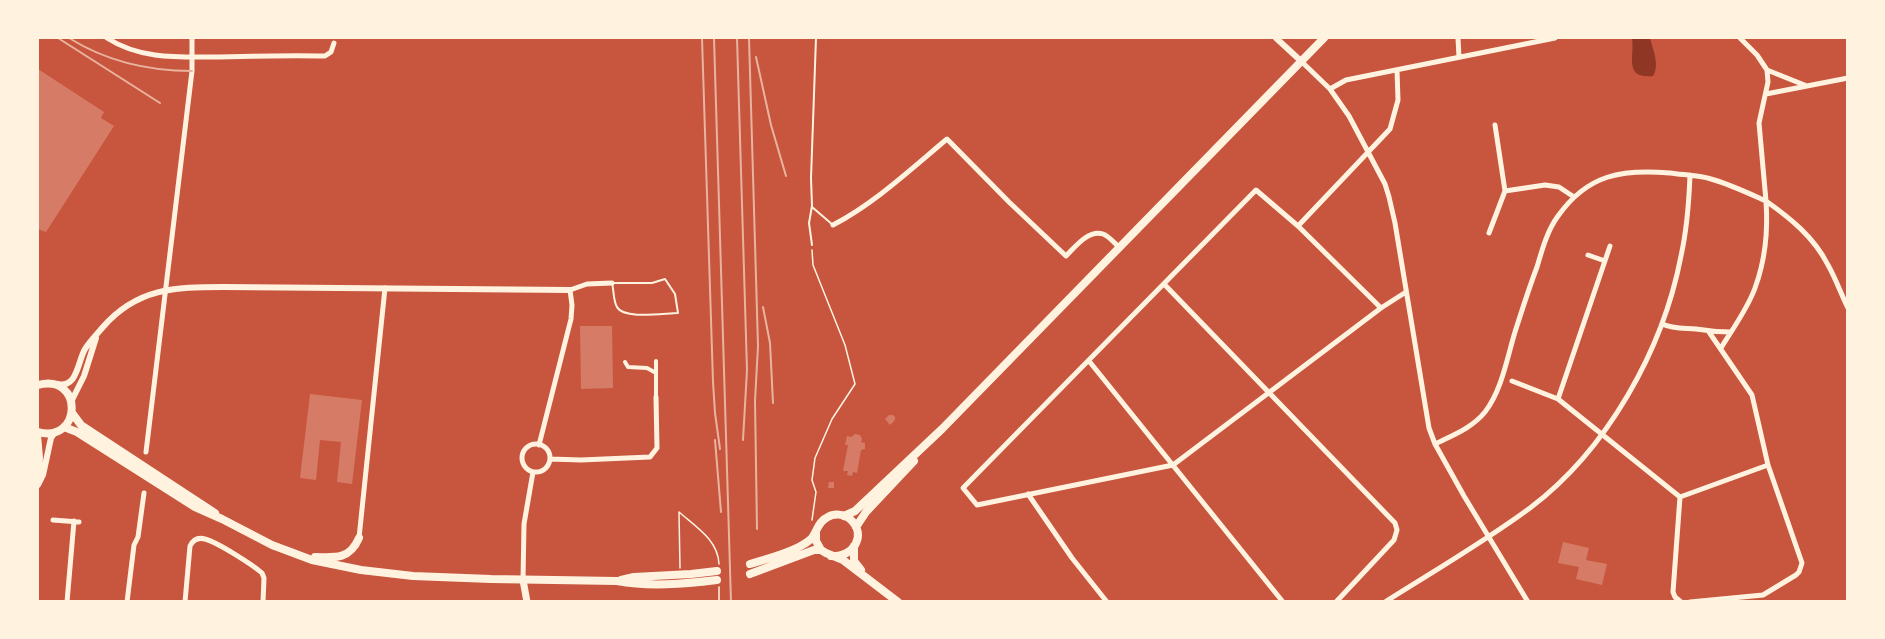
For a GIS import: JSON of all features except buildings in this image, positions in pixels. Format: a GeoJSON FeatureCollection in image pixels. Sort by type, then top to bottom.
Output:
{"type":"FeatureCollection","features":[{"type":"Feature","properties":{"kind":"main road"},"geometry":{"type":"LineString","coordinates":[[856,527],[942,429],[1324,38]]}},
{"type":"Feature","properties":{"kind":"main road"},"geometry":{"type":"LineString","coordinates":[[38,384],[56,384],[66,391],[72,402],[72,413],[63,427],[49,434],[38,433]]}},
{"type":"Feature","properties":{"kind":"main road"},"geometry":{"type":"LineString","coordinates":[[72,413],[81,425],[222,519]]}},
{"type":"Feature","properties":{"kind":"main road"},"geometry":{"type":"LineString","coordinates":[[63,427],[77,432],[195,507],[272,545],[346,568],[413,576],[617,581],[634,584],[717,580]]}},
{"type":"Feature","properties":{"kind":"main road"},"geometry":{"type":"LineString","coordinates":[[844,516],[855,511],[942,429]]}},
{"type":"Feature","properties":{"kind":"main road"},"geometry":{"type":"LineString","coordinates":[[750,564],[802,545],[810,539],[818,525],[827,517],[838,514],[850,519],[856,527],[857,539],[845,555],[831,556]]}},
{"type":"Feature","properties":{"kind":"main road"},"geometry":{"type":"LineString","coordinates":[[816,531],[816,541],[821,550],[843,560],[898,602]]}},
{"type":"Feature","properties":{"kind":"main road"},"geometry":{"type":"LineString","coordinates":[[299,555],[336,558],[355,548],[358,538]]}},
{"type":"Feature","properties":{"kind":"main road"},"geometry":{"type":"LineString","coordinates":[[854,546],[854,561],[873,581]]}},
{"type":"Feature","properties":{"kind":"main road"},"geometry":{"type":"LineString","coordinates":[[750,574],[814,550],[821,550]]}},
{"type":"Feature","properties":{"kind":"main road"},"geometry":{"type":"LineString","coordinates":[[617,581],[634,577],[717,571]]}},
{"type":"Feature","properties":{"kind":"main road"},"geometry":{"type":"LineString","coordinates":[[523,580],[527,602]]}},
{"type":"Feature","properties":{"kind":"street"},"geometry":{"type":"LineString","coordinates":[[107,38],[120,46],[138,52],[193,57],[325,56],[331,52],[334,43]]}},
{"type":"Feature","properties":{"kind":"street"},"geometry":{"type":"LineString","coordinates":[[146,452],[193,57],[192,38]]}},
{"type":"Feature","properties":{"kind":"street"},"geometry":{"type":"LineString","coordinates":[[1276,38],[1330,89],[1342,105],[1369,153],[1389,197],[1429,428],[1435,444],[1528,602]]}},
{"type":"Feature","properties":{"kind":"street"},"geometry":{"type":"LineString","coordinates":[[1458,38],[1459,57]]}},
{"type":"Feature","properties":{"kind":"street"},"geometry":{"type":"LineString","coordinates":[[1330,89],[1346,80],[1555,38]]}},
{"type":"Feature","properties":{"kind":"street"},"geometry":{"type":"LineString","coordinates":[[1720,348],[1755,288],[1764,249],[1767,218],[1759,123],[1768,82],[1767,70],[1757,55],[1740,38]]}},
{"type":"Feature","properties":{"kind":"street"},"geometry":{"type":"LineString","coordinates":[[1298,226],[1369,153],[1389,129],[1398,100],[1397,70]]}},
{"type":"Feature","properties":{"kind":"street"},"geometry":{"type":"LineString","coordinates":[[1767,70],[1809,87]]}},
{"type":"Feature","properties":{"kind":"street"},"geometry":{"type":"LineString","coordinates":[[1766,94],[1848,78]]}},
{"type":"Feature","properties":{"kind":"street"},"geometry":{"type":"LineString","coordinates":[[1489,233],[1505,191],[1495,125]]}},
{"type":"Feature","properties":{"kind":"street"},"geometry":{"type":"LineString","coordinates":[[833,225],[850,216],[898,180],[946,139],[1066,256],[1083,239],[1095,232],[1105,234],[1119,247]]}},
{"type":"Feature","properties":{"kind":"street"},"geometry":{"type":"LineString","coordinates":[[1435,444],[1466,429],[1478,420],[1489,405],[1501,378],[1544,245],[1556,218],[1586,187],[1608,177],[1628,172],[1647,171],[1710,178],[1766,201],[1789,217],[1811,239],[1828,264],[1848,308]]}},
{"type":"Feature","properties":{"kind":"street"},"geometry":{"type":"LineString","coordinates":[[1385,602],[1532,507],[1563,479],[1602,435],[1639,375],[1662,324],[1681,258],[1690,175]]}},
{"type":"Feature","properties":{"kind":"street"},"geometry":{"type":"LineString","coordinates":[[1505,191],[1545,185],[1559,187],[1574,197]]}},
{"type":"Feature","properties":{"kind":"street"},"geometry":{"type":"LineString","coordinates":[[1381,308],[1298,226],[1256,190],[963,488],[976,505],[1173,465],[1381,308],[1406,292]]}},
{"type":"Feature","properties":{"kind":"street"},"geometry":{"type":"LineString","coordinates":[[1558,399],[1610,246]]}},
{"type":"Feature","properties":{"kind":"street"},"geometry":{"type":"LineString","coordinates":[[1588,255],[1605,261]]}},
{"type":"Feature","properties":{"kind":"street"},"geometry":{"type":"LineString","coordinates":[[56,384],[65,385],[73,380],[84,351],[111,319],[144,296],[166,289],[184,287],[570,290],[587,284],[612,283]]}},
{"type":"Feature","properties":{"kind":"street"},"geometry":{"type":"LineString","coordinates":[[1164,284],[1395,523],[1398,530],[1394,540],[1336,602]]}},
{"type":"Feature","properties":{"kind":"street"},"geometry":{"type":"LineString","coordinates":[[358,538],[386,288]]}},
{"type":"Feature","properties":{"kind":"street"},"geometry":{"type":"LineString","coordinates":[[539,445],[573,305],[570,290]]}},
{"type":"Feature","properties":{"kind":"street"},"geometry":{"type":"LineString","coordinates":[[1662,324],[1671,328],[1731,332]]}},
{"type":"Feature","properties":{"kind":"street"},"geometry":{"type":"LineString","coordinates":[[1690,602],[1764,598],[1796,575],[1802,563],[1768,465],[1752,395],[1709,332]]}},
{"type":"Feature","properties":{"kind":"street"},"geometry":{"type":"LineString","coordinates":[[72,402],[84,376],[97,334]]}},
{"type":"Feature","properties":{"kind":"street"},"geometry":{"type":"LineString","coordinates":[[550,459],[646,458],[653,455],[658,444],[656,361]]}},
{"type":"Feature","properties":{"kind":"street"},"geometry":{"type":"LineString","coordinates":[[1089,361],[1283,602]]}},
{"type":"Feature","properties":{"kind":"street"},"geometry":{"type":"LineString","coordinates":[[625,362],[628,367],[652,369],[656,373]]}},
{"type":"Feature","properties":{"kind":"street"},"geometry":{"type":"LineString","coordinates":[[1512,381],[1558,399],[1680,497]]}},
{"type":"Feature","properties":{"kind":"street"},"geometry":{"type":"LineString","coordinates":[[38,485],[45,468],[48,446],[55,432]]}},
{"type":"Feature","properties":{"kind":"street"},"geometry":{"type":"LineString","coordinates":[[38,433],[40,458],[38,479]]}},
{"type":"Feature","properties":{"kind":"street"},"geometry":{"type":"LineString","coordinates":[[534,444],[547,449],[550,459],[544,470],[533,472],[524,465],[522,455],[527,447],[534,444]]}},
{"type":"Feature","properties":{"kind":"street"},"geometry":{"type":"LineString","coordinates":[[1680,497],[1768,465]]}},
{"type":"Feature","properties":{"kind":"street"},"geometry":{"type":"LineString","coordinates":[[523,580],[524,524],[533,472]]}},
{"type":"Feature","properties":{"kind":"street"},"geometry":{"type":"LineString","coordinates":[[127,602],[134,545],[138,537],[144,493]]}},
{"type":"Feature","properties":{"kind":"street"},"geometry":{"type":"LineString","coordinates":[[1028,494],[1072,558],[1107,602]]}},
{"type":"Feature","properties":{"kind":"street"},"geometry":{"type":"LineString","coordinates":[[1680,497],[1673,592],[1681,602]]}},
{"type":"Feature","properties":{"kind":"street"},"geometry":{"type":"LineString","coordinates":[[53,520],[77,522],[67,602]]}},
{"type":"Feature","properties":{"kind":"street"},"geometry":{"type":"LineString","coordinates":[[185,602],[190,546],[197,539],[204,538],[262,573],[264,578],[263,602]]}},
{"type":"Feature","properties":{"kind":"lane"},"geometry":{"type":"LineString","coordinates":[[812,245],[809,223],[812,206],[816,38]]}},
{"type":"Feature","properties":{"kind":"lane"},"geometry":{"type":"LineString","coordinates":[[812,206],[833,225]]}},
{"type":"Feature","properties":{"kind":"lane"},"geometry":{"type":"LineString","coordinates":[[665,279],[675,294],[678,313],[625,314],[616,304],[612,283],[652,283],[665,279]]}},
{"type":"Feature","properties":{"kind":"path"},"geometry":{"type":"LineString","coordinates":[[812,255],[813,265],[845,345],[855,384],[832,419],[814,458],[812,480],[816,492],[813,511]]}},
{"type":"Feature","properties":{"kind":"path"},"geometry":{"type":"LineString","coordinates":[[680,569],[679,512],[712,541],[719,556]]}},
{"type":"Feature","properties":{"kind":"path"},"geometry":{"type":"LineString","coordinates":[[719,602],[720,596]]}},
{"type":"Feature","properties":{"kind":"shaded area"},"geometry":{"type":"Polygon","coordinates":[[[1632,38],[1650,38],[1656,62],[1653,76],[1637,74],[1634,70],[1632,38]]]}},
{"type":"Feature","properties":{"kind":"railway"},"geometry":{"type":"LineString","coordinates":[[58,38],[160,103]]}},
{"type":"Feature","properties":{"kind":"railway"},"geometry":{"type":"LineString","coordinates":[[69,38],[113,59],[144,67],[192,71]]}},
{"type":"Feature","properties":{"kind":"railway"},"geometry":{"type":"LineString","coordinates":[[702,38],[713,382],[720,449]]}},
{"type":"Feature","properties":{"kind":"railway"},"geometry":{"type":"LineString","coordinates":[[714,38],[731,602]]}},
{"type":"Feature","properties":{"kind":"railway"},"geometry":{"type":"LineString","coordinates":[[737,38],[747,370],[743,440]]}},
{"type":"Feature","properties":{"kind":"railway"},"geometry":{"type":"LineString","coordinates":[[749,38],[758,346],[755,401],[757,529]]}},
{"type":"Feature","properties":{"kind":"railway"},"geometry":{"type":"LineString","coordinates":[[756,57],[771,125],[786,176]]}},
{"type":"Feature","properties":{"kind":"railway"},"geometry":{"type":"LineString","coordinates":[[763,307],[770,343],[773,403]]}},
{"type":"Feature","properties":{"kind":"railway"},"geometry":{"type":"LineString","coordinates":[[715,440],[721,512]]}}]}
